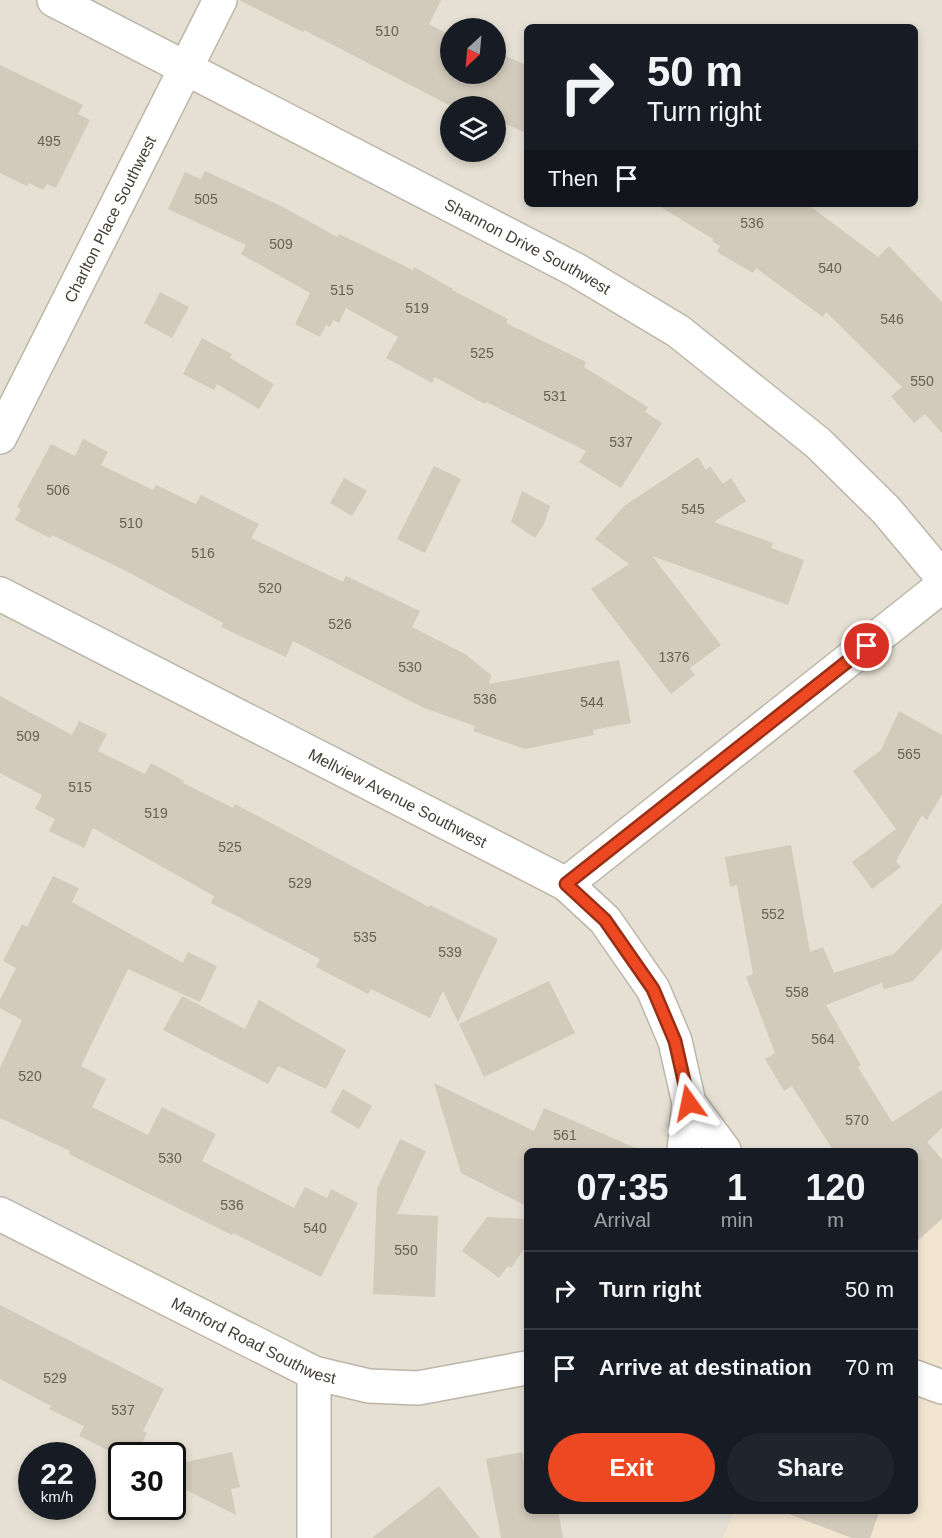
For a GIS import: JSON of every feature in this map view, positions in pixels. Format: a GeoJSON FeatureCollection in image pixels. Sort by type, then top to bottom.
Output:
{"type":"FeatureCollection","features":[{"type":"Feature","properties":{"kind":"street","name":"Shannon Drive Southwest"},"geometry":{"type":"LineString","coordinates":[[54,0],[576,270],[678,331],[818,443],[886,510],[942,578]]}},
{"type":"Feature","properties":{"kind":"street","name":"Charlton Place Southwest"},"geometry":{"type":"LineString","coordinates":[[0,437],[220,0]]}},
{"type":"Feature","properties":{"kind":"street"},"geometry":{"type":"LineString","coordinates":[[566,884],[942,586]]}},
{"type":"Feature","properties":{"kind":"street","name":"Mellview Avenue Southwest"},"geometry":{"type":"LineString","coordinates":[[0,594],[566,884],[605,920],[653,989],[675,1041],[689,1103],[684,1148]]}},
{"type":"Feature","properties":{"kind":"street","name":"Mellview Avenue Southwest"},"geometry":{"type":"LineString","coordinates":[[689,1103],[723,1148]]}},
{"type":"Feature","properties":{"kind":"street","name":"Manford Road Southwest"},"geometry":{"type":"LineString","coordinates":[[0,1214],[314,1373],[369,1386],[418,1388],[524,1368]]}},
{"type":"Feature","properties":{"kind":"street"},"geometry":{"type":"LineString","coordinates":[[314,1373],[314,1538]]}},
{"type":"Feature","properties":{"kind":"shaded area"},"geometry":{"type":"Polygon","coordinates":[[[0,0],[942,0],[942,1153],[918,1157],[918,1148],[524,1148],[524,1514],[734,1514],[723,1538],[0,1538],[0,0]]]}},
{"type":"Feature","properties":{"kind":"shaded area"},"geometry":{"type":"Polygon","coordinates":[[[942,1153],[942,1538],[723,1538],[734,1514],[918,1514],[918,1157],[942,1153]]]}},
{"type":"Feature","properties":{"kind":"building"},"geometry":{"type":"Polygon","coordinates":[[[239,0],[441,0],[429,24],[440,30],[440,84],[506,84],[506,56],[524,64],[524,132],[506,124],[506,96],[440,96],[440,100],[304,30],[303,32],[239,0]]]}},
{"type":"Feature","properties":{"kind":"building"},"geometry":{"type":"Polygon","coordinates":[[[0,65],[83,105],[78,114],[90,120],[56,188],[47,184],[43,190],[29,183],[27,186],[0,173],[0,65]]]}},
{"type":"Feature","properties":{"kind":"building"},"geometry":{"type":"Polygon","coordinates":[[[205,171],[281,206],[337,237],[339,234],[413,270],[414,267],[508,319],[506,323],[586,362],[584,367],[648,407],[645,412],[662,423],[621,488],[579,462],[586,451],[486,402],[485,404],[435,377],[432,383],[386,358],[398,337],[346,308],[339,323],[333,320],[330,327],[326,325],[320,337],[295,324],[310,293],[241,254],[246,245],[168,209],[185,172],[201,179],[205,171]]]}},
{"type":"Feature","properties":{"kind":"building"},"geometry":{"type":"Polygon","coordinates":[[[661,207],[811,207],[878,257],[889,246],[942,302],[942,433],[925,414],[914,423],[891,396],[902,387],[826,312],[823,317],[756,268],[753,273],[717,252],[720,246],[712,241],[713,239],[661,207]]]}},
{"type":"Feature","properties":{"kind":"building"},"geometry":{"type":"Polygon","coordinates":[[[160,292],[189,307],[172,338],[144,323],[160,292]]]}},
{"type":"Feature","properties":{"kind":"building"},"geometry":{"type":"Polygon","coordinates":[[[202,338],[232,354],[230,358],[274,384],[259,409],[217,384],[214,390],[183,374],[202,338]]]}},
{"type":"Feature","properties":{"kind":"building"},"geometry":{"type":"Polygon","coordinates":[[[83,439],[108,452],[101,465],[153,490],[156,485],[196,504],[201,495],[259,524],[251,538],[343,582],[346,576],[420,611],[412,627],[465,654],[491,675],[489,684],[619,660],[631,723],[593,730],[594,735],[525,749],[473,731],[475,726],[424,708],[293,641],[286,657],[221,627],[223,623],[128,572],[52,535],[50,538],[15,520],[21,509],[17,507],[51,444],[75,456],[83,439]]]}},
{"type":"Feature","properties":{"kind":"building"},"geometry":{"type":"Polygon","coordinates":[[[698,457],[706,470],[710,466],[723,484],[731,478],[746,501],[714,522],[773,543],[771,548],[804,560],[788,605],[652,556],[721,645],[690,668],[695,675],[671,694],[591,589],[629,564],[595,539],[624,506],[698,457]]]}},
{"type":"Feature","properties":{"kind":"building"},"geometry":{"type":"Polygon","coordinates":[[[434,466],[461,479],[425,553],[397,539],[434,466]]]}},
{"type":"Feature","properties":{"kind":"building"},"geometry":{"type":"Polygon","coordinates":[[[344,478],[367,491],[352,516],[330,503],[344,478]]]}},
{"type":"Feature","properties":{"kind":"building"},"geometry":{"type":"Polygon","coordinates":[[[522,491],[550,506],[544,524],[535,538],[511,522],[522,491]]]}},
{"type":"Feature","properties":{"kind":"building"},"geometry":{"type":"Polygon","coordinates":[[[0,696],[72,735],[79,721],[107,734],[98,751],[145,774],[151,763],[184,781],[183,783],[233,808],[235,804],[429,907],[430,905],[498,939],[458,1022],[443,991],[430,1018],[371,989],[368,994],[316,967],[320,959],[211,903],[214,896],[93,828],[84,848],[49,831],[55,819],[35,809],[42,795],[0,773],[0,696]]]}},
{"type":"Feature","properties":{"kind":"building"},"geometry":{"type":"Polygon","coordinates":[[[899,711],[942,735],[942,794],[927,820],[922,815],[896,861],[901,867],[872,889],[852,862],[896,829],[853,771],[881,750],[899,711]]]}},
{"type":"Feature","properties":{"kind":"building"},"geometry":{"type":"Polygon","coordinates":[[[791,845],[810,952],[823,947],[834,973],[894,954],[942,903],[942,949],[913,981],[884,989],[882,983],[826,1005],[861,1065],[858,1067],[892,1122],[942,1090],[942,1128],[927,1142],[942,1159],[942,1219],[918,1240],[918,1148],[832,1148],[792,1086],[784,1091],[765,1059],[775,1053],[746,977],[753,974],[737,885],[730,887],[725,857],[791,845]]]}},
{"type":"Feature","properties":{"kind":"building"},"geometry":{"type":"Polygon","coordinates":[[[53,876],[79,888],[72,902],[183,963],[188,952],[217,966],[200,1002],[128,969],[81,1066],[106,1079],[92,1107],[148,1135],[162,1107],[216,1134],[202,1161],[294,1208],[305,1187],[327,1198],[331,1189],[358,1203],[321,1277],[233,1233],[232,1235],[69,1154],[70,1151],[0,1118],[0,1068],[22,1020],[0,1008],[0,1000],[16,968],[3,961],[22,924],[27,927],[53,876]]]}},
{"type":"Feature","properties":{"kind":"building"},"geometry":{"type":"Polygon","coordinates":[[[549,981],[575,1033],[484,1077],[459,1024],[549,981]]]}},
{"type":"Feature","properties":{"kind":"building"},"geometry":{"type":"Polygon","coordinates":[[[182,996],[245,1029],[259,1000],[346,1050],[326,1089],[278,1066],[268,1084],[163,1030],[182,996]]]}},
{"type":"Feature","properties":{"kind":"building"},"geometry":{"type":"Polygon","coordinates":[[[434,1083],[534,1131],[544,1108],[635,1148],[524,1148],[524,1205],[461,1173],[434,1083]]]}},
{"type":"Feature","properties":{"kind":"building"},"geometry":{"type":"Polygon","coordinates":[[[343,1089],[372,1106],[359,1129],[330,1112],[343,1089]]]}},
{"type":"Feature","properties":{"kind":"building"},"geometry":{"type":"Polygon","coordinates":[[[400,1139],[426,1151],[397,1214],[438,1216],[435,1297],[373,1294],[377,1189],[400,1139]]]}},
{"type":"Feature","properties":{"kind":"building"},"geometry":{"type":"Polygon","coordinates":[[[487,1217],[524,1219],[524,1249],[511,1268],[508,1266],[499,1278],[462,1251],[487,1217]]]}},
{"type":"Feature","properties":{"kind":"building"},"geometry":{"type":"Polygon","coordinates":[[[0,1305],[164,1389],[143,1431],[147,1433],[142,1442],[108,1442],[108,1450],[96,1444],[96,1442],[79,1436],[84,1426],[49,1409],[51,1406],[0,1379],[0,1305]]]}},
{"type":"Feature","properties":{"kind":"building"},"geometry":{"type":"Polygon","coordinates":[[[232,1452],[240,1487],[231,1489],[236,1515],[186,1490],[186,1462],[232,1452]]]}},
{"type":"Feature","properties":{"kind":"building"},"geometry":{"type":"Polygon","coordinates":[[[522,1452],[524,1514],[559,1514],[563,1538],[501,1538],[486,1459],[522,1452]]]}},
{"type":"Feature","properties":{"kind":"building"},"geometry":{"type":"Polygon","coordinates":[[[439,1486],[480,1538],[372,1538],[439,1486]]]}},
{"type":"Feature","properties":{"kind":"building"},"geometry":{"type":"Polygon","coordinates":[[[789,1514],[879,1514],[870,1538],[852,1538],[789,1514]]]}},
{"type":"Feature","properties":{"kind":"route"},"geometry":{"type":"LineString","coordinates":[[689,1103],[675,1041],[653,989],[605,920],[566,884],[867,646]]}}]}
